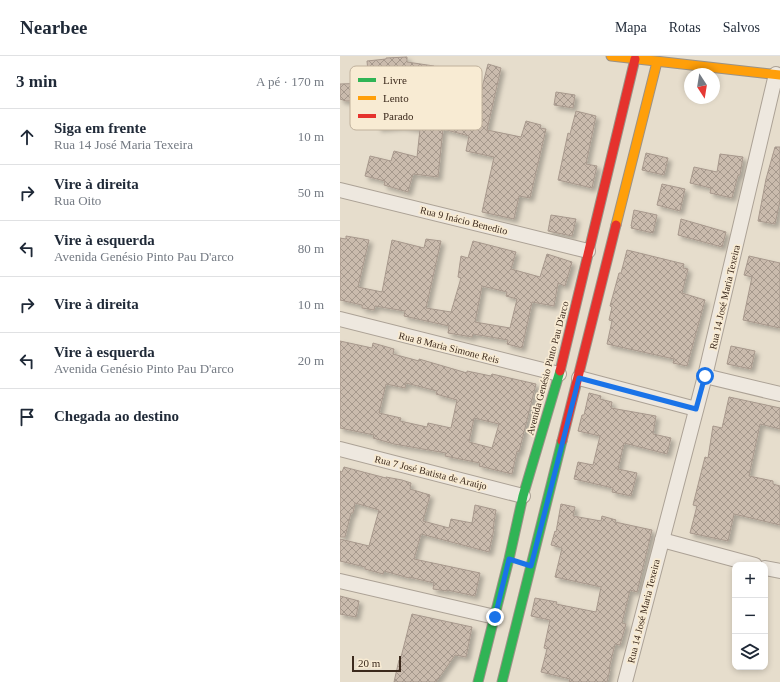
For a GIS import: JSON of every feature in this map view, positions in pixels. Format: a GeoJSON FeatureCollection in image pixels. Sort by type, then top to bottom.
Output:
{"type":"FeatureCollection","features":[{"type":"Feature","properties":{"kind":"street"},"geometry":{"type":"LineString","coordinates":[[611,56],[778,74]]}},
{"type":"Feature","properties":{"kind":"street","name":"Avenida Genésio Pinto Pau D'arco"},"geometry":{"type":"LineString","coordinates":[[506,681],[520,562],[523,496],[559,374],[635,58]]}},
{"type":"Feature","properties":{"kind":"street","name":"Avenida Genésio Pinto Pau D'arco"},"geometry":{"type":"LineString","coordinates":[[478,682],[495,617],[520,562],[579,378],[657,62]]}},
{"type":"Feature","properties":{"kind":"street","name":"Rua 14 José Maria Texeira"},"geometry":{"type":"LineString","coordinates":[[625,682],[705,376],[778,74]]}},
{"type":"Feature","properties":{"kind":"street","name":"Rua 9 Inácio Benedito"},"geometry":{"type":"LineString","coordinates":[[340,190],[588,251]]}},
{"type":"Feature","properties":{"kind":"street","name":"Rua 8 Maria Simone Reis"},"geometry":{"type":"LineString","coordinates":[[340,319],[559,374]]}},
{"type":"Feature","properties":{"kind":"street"},"geometry":{"type":"LineString","coordinates":[[705,376],[780,394]]}},
{"type":"Feature","properties":{"kind":"street"},"geometry":{"type":"LineString","coordinates":[[579,378],[696,409]]}},
{"type":"Feature","properties":{"kind":"street","name":"Rua 7 José Batista de Araújo"},"geometry":{"type":"LineString","coordinates":[[340,449],[523,496]]}},
{"type":"Feature","properties":{"kind":"street"},"geometry":{"type":"LineString","coordinates":[[662,540],[745,562]]}},
{"type":"Feature","properties":{"kind":"street"},"geometry":{"type":"LineString","coordinates":[[768,569],[780,572]]}},
{"type":"Feature","properties":{"kind":"street"},"geometry":{"type":"LineString","coordinates":[[340,581],[495,617]]}},
{"type":"Feature","properties":{"kind":"building"},"geometry":{"type":"Polygon","coordinates":[[[407,57],[407,62],[434,66],[367,66],[367,61],[407,57]]]}},
{"type":"Feature","properties":{"kind":"building"},"geometry":{"type":"Polygon","coordinates":[[[488,64],[501,68],[487,130],[521,137],[526,121],[541,125],[540,128],[546,129],[530,198],[519,196],[514,219],[482,212],[494,157],[466,151],[469,136],[447,130],[482,130],[482,88],[488,64]]]}},
{"type":"Feature","properties":{"kind":"building"},"geometry":{"type":"Polygon","coordinates":[[[340,84],[350,84],[350,101],[340,99],[340,84]]]}},
{"type":"Feature","properties":{"kind":"building"},"geometry":{"type":"Polygon","coordinates":[[[556,92],[575,95],[573,108],[554,105],[556,92]]]}},
{"type":"Feature","properties":{"kind":"building"},"geometry":{"type":"Polygon","coordinates":[[[576,111],[596,116],[586,164],[597,166],[592,188],[558,180],[568,133],[570,134],[576,111]]]}},
{"type":"Feature","properties":{"kind":"building"},"geometry":{"type":"Polygon","coordinates":[[[420,130],[443,130],[438,177],[413,174],[408,192],[384,185],[385,181],[365,176],[370,156],[391,161],[394,151],[417,157],[420,130]]]}},
{"type":"Feature","properties":{"kind":"building"},"geometry":{"type":"Polygon","coordinates":[[[775,147],[780,147],[780,201],[775,224],[758,221],[766,179],[775,147]]]}},
{"type":"Feature","properties":{"kind":"building"},"geometry":{"type":"Polygon","coordinates":[[[646,153],[668,158],[664,175],[642,170],[646,153]]]}},
{"type":"Feature","properties":{"kind":"building"},"geometry":{"type":"Polygon","coordinates":[[[720,154],[743,157],[740,175],[738,175],[732,198],[710,193],[711,188],[690,183],[694,167],[717,172],[720,154]]]}},
{"type":"Feature","properties":{"kind":"building"},"geometry":{"type":"Polygon","coordinates":[[[662,184],[685,189],[680,211],[657,205],[662,184]]]}},
{"type":"Feature","properties":{"kind":"building"},"geometry":{"type":"Polygon","coordinates":[[[634,210],[657,215],[653,233],[631,228],[634,210]]]}},
{"type":"Feature","properties":{"kind":"building"},"geometry":{"type":"Polygon","coordinates":[[[551,215],[576,219],[572,236],[548,231],[551,215]]]}},
{"type":"Feature","properties":{"kind":"building"},"geometry":{"type":"Polygon","coordinates":[[[681,219],[726,232],[722,247],[678,235],[681,219]]]}},
{"type":"Feature","properties":{"kind":"building"},"geometry":{"type":"Polygon","coordinates":[[[346,236],[369,240],[358,287],[382,292],[392,240],[424,248],[426,239],[441,241],[426,308],[451,312],[461,278],[458,277],[461,256],[468,258],[473,241],[516,252],[511,269],[540,277],[547,254],[572,262],[565,286],[558,283],[554,306],[532,302],[522,348],[507,344],[508,340],[473,334],[472,337],[448,333],[449,326],[404,316],[405,311],[375,306],[374,310],[362,308],[362,305],[340,300],[340,238],[346,239],[346,236]],[[482,286],[475,322],[510,328],[517,299],[506,296],[507,292],[482,286]]]}},
{"type":"Feature","properties":{"kind":"building"},"geometry":{"type":"Polygon","coordinates":[[[627,250],[684,264],[683,268],[688,269],[682,293],[705,300],[687,366],[673,363],[674,359],[607,344],[612,321],[609,320],[612,307],[610,306],[627,250]]]}},
{"type":"Feature","properties":{"kind":"building"},"geometry":{"type":"Polygon","coordinates":[[[749,256],[780,263],[780,328],[743,320],[752,277],[744,275],[749,256]]]}},
{"type":"Feature","properties":{"kind":"building"},"geometry":{"type":"Polygon","coordinates":[[[340,341],[372,348],[373,343],[394,349],[393,354],[419,361],[419,359],[467,373],[467,371],[491,376],[492,374],[536,384],[512,474],[479,466],[480,463],[445,456],[446,453],[394,444],[373,438],[374,435],[340,428],[340,341]],[[406,383],[405,388],[386,384],[379,413],[401,418],[400,421],[427,427],[428,423],[451,428],[457,400],[436,394],[437,391],[406,383]],[[474,418],[469,442],[492,448],[499,424],[474,418]]]}},
{"type":"Feature","properties":{"kind":"building"},"geometry":{"type":"Polygon","coordinates":[[[731,346],[755,351],[751,369],[727,364],[731,346]]]}},
{"type":"Feature","properties":{"kind":"building"},"geometry":{"type":"Polygon","coordinates":[[[589,393],[601,396],[600,399],[612,402],[611,408],[656,416],[653,434],[671,438],[667,454],[624,443],[618,469],[637,473],[631,496],[612,492],[613,488],[574,479],[578,462],[593,465],[600,436],[578,431],[582,415],[584,415],[589,393]]]}},
{"type":"Feature","properties":{"kind":"building"},"geometry":{"type":"Polygon","coordinates":[[[729,397],[780,408],[780,429],[760,424],[749,476],[773,481],[773,484],[780,486],[780,525],[734,514],[728,541],[690,533],[697,506],[693,505],[705,457],[708,458],[713,426],[722,428],[729,397]]]}},
{"type":"Feature","properties":{"kind":"building"},"geometry":{"type":"Polygon","coordinates":[[[344,467],[386,478],[402,480],[411,483],[410,489],[430,495],[423,521],[449,528],[451,519],[472,523],[475,505],[496,510],[489,552],[421,534],[414,559],[480,573],[475,596],[447,590],[433,589],[434,583],[384,571],[383,574],[365,569],[365,567],[340,561],[340,539],[369,546],[379,510],[355,503],[345,537],[340,537],[340,471],[342,472],[344,467]]]}},
{"type":"Feature","properties":{"kind":"building"},"geometry":{"type":"Polygon","coordinates":[[[561,504],[575,507],[573,516],[601,521],[602,516],[616,520],[615,522],[652,530],[637,592],[630,590],[622,623],[626,624],[620,645],[615,644],[607,682],[569,682],[570,679],[541,672],[547,649],[544,648],[550,620],[531,616],[535,598],[596,612],[601,587],[555,577],[562,548],[551,545],[555,531],[556,532],[561,504]]]}},
{"type":"Feature","properties":{"kind":"building"},"geometry":{"type":"Polygon","coordinates":[[[340,596],[359,601],[356,617],[340,614],[340,596]]]}},
{"type":"Feature","properties":{"kind":"building"},"geometry":{"type":"Polygon","coordinates":[[[412,614],[472,627],[466,657],[455,655],[436,682],[394,682],[412,614]]]}},
{"type":"Feature","properties":{"kind":"traffic: fast"},"geometry":{"type":"LineString","coordinates":[[478,682],[509,559],[523,496],[560,371]]}},
{"type":"Feature","properties":{"kind":"traffic: fast"},"geometry":{"type":"LineString","coordinates":[[502,682],[562,441]]}},
{"type":"Feature","properties":{"kind":"traffic: slow"},"geometry":{"type":"LineString","coordinates":[[611,56],[780,75]]}},
{"type":"Feature","properties":{"kind":"traffic: slow"},"geometry":{"type":"LineString","coordinates":[[616,225],[657,62]]}},
{"type":"Feature","properties":{"kind":"traffic: jam"},"geometry":{"type":"LineString","coordinates":[[560,371],[635,59]]}},
{"type":"Feature","properties":{"kind":"traffic: jam"},"geometry":{"type":"LineString","coordinates":[[562,441],[616,225]]}},
{"type":"Feature","properties":{"kind":"route"},"geometry":{"type":"LineString","coordinates":[[495,617],[509,559],[531,566],[579,378],[696,409],[705,376]]}}]}
